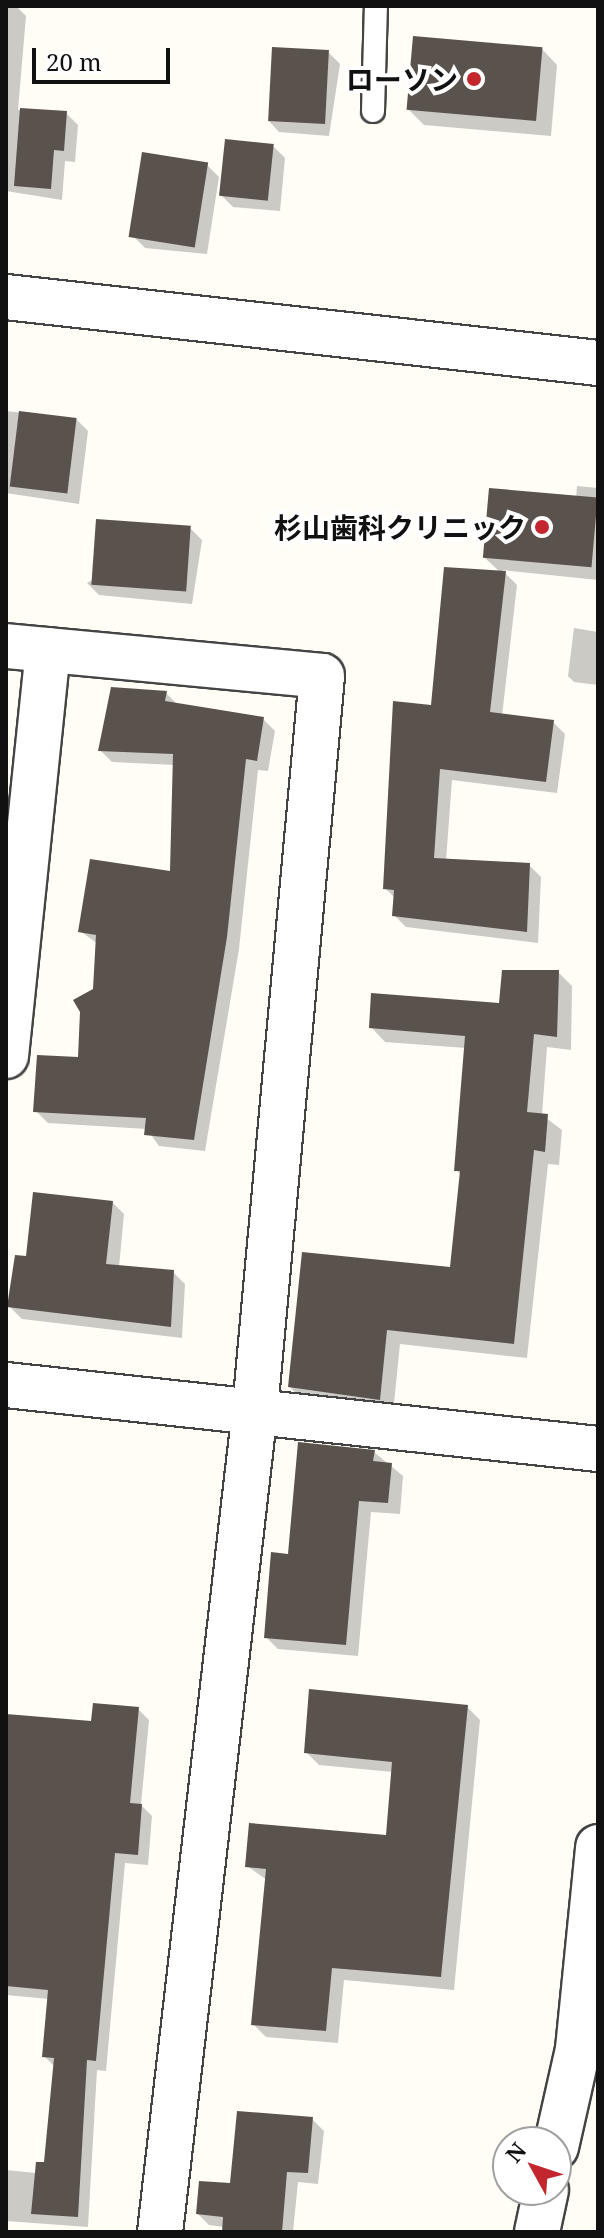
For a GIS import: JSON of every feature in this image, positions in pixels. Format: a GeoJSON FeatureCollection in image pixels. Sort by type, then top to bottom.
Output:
{"type":"FeatureCollection","features":[{"type":"Feature","properties":{"kind":"street"},"geometry":{"type":"LineString","coordinates":[[6,297],[598,363]]}},
{"type":"Feature","properties":{"kind":"street"},"geometry":{"type":"LineString","coordinates":[[6,1056],[27,648],[322,676],[255,1410],[160,2232]]}},
{"type":"Feature","properties":{"kind":"street"},"geometry":{"type":"LineString","coordinates":[[6,1385],[598,1449]]}},
{"type":"Feature","properties":{"kind":"street"},"geometry":{"type":"LineString","coordinates":[[561,2126],[578,2049],[598,1847]]}},
{"type":"Feature","properties":{"kind":"street"},"geometry":{"type":"LineString","coordinates":[[537,2232],[543,2206]]}},
{"type":"Feature","properties":{"kind":"lane"},"geometry":{"type":"LineString","coordinates":[[373,111],[376,6]]}},
{"type":"Feature","properties":{"kind":"building","name":"ローソン"},"geometry":{"type":"Polygon","coordinates":[[[413,36],[543,47],[536,121],[407,110],[413,36]]]}},
{"type":"Feature","properties":{"kind":"building"},"geometry":{"type":"Polygon","coordinates":[[[272,47],[329,50],[325,124],[268,121],[272,47]]]}},
{"type":"Feature","properties":{"kind":"building"},"geometry":{"type":"Polygon","coordinates":[[[20,108],[67,111],[64,151],[54,150],[51,189],[14,186],[20,108]]]}},
{"type":"Feature","properties":{"kind":"building"},"geometry":{"type":"Polygon","coordinates":[[[225,139],[274,144],[268,201],[219,196],[225,139]]]}},
{"type":"Feature","properties":{"kind":"building"},"geometry":{"type":"Polygon","coordinates":[[[142,152],[208,162],[195,247],[129,237],[142,152]]]}},
{"type":"Feature","properties":{"kind":"building"},"geometry":{"type":"Polygon","coordinates":[[[19,411],[77,418],[67,494],[10,486],[19,411]]]}},
{"type":"Feature","properties":{"kind":"building","name":"杉山歯科クリニック"},"geometry":{"type":"Polygon","coordinates":[[[489,488],[598,497],[591,567],[483,558],[489,488]]]}},
{"type":"Feature","properties":{"kind":"building"},"geometry":{"type":"Polygon","coordinates":[[[96,519],[191,526],[186,591],[91,585],[96,519]]]}},
{"type":"Feature","properties":{"kind":"building"},"geometry":{"type":"Polygon","coordinates":[[[444,567],[506,571],[490,712],[554,720],[546,782],[440,769],[434,858],[530,863],[527,932],[392,916],[394,890],[383,889],[393,701],[431,705],[444,567]]]}},
{"type":"Feature","properties":{"kind":"building"},"geometry":{"type":"Polygon","coordinates":[[[111,687],[167,691],[165,701],[264,717],[257,761],[246,759],[227,937],[194,1140],[144,1135],[146,1118],[33,1112],[37,1055],[78,1057],[80,1012],[73,1000],[93,989],[96,935],[78,932],[90,859],[170,871],[173,754],[98,751],[111,687]]]}},
{"type":"Feature","properties":{"kind":"building"},"geometry":{"type":"Polygon","coordinates":[[[502,970],[559,970],[557,1037],[534,1034],[527,1112],[548,1114],[545,1152],[534,1150],[514,1344],[387,1330],[380,1400],[288,1387],[302,1252],[450,1267],[460,1171],[454,1171],[465,1036],[369,1028],[371,993],[499,1003],[502,970]]]}},
{"type":"Feature","properties":{"kind":"building"},"geometry":{"type":"Polygon","coordinates":[[[33,1192],[113,1201],[106,1264],[174,1270],[171,1327],[7,1307],[15,1255],[26,1256],[33,1192]]]}},
{"type":"Feature","properties":{"kind":"building"},"geometry":{"type":"Polygon","coordinates":[[[298,1442],[375,1450],[373,1461],[392,1463],[388,1503],[359,1501],[346,1645],[264,1638],[271,1552],[288,1554],[298,1442]]]}},
{"type":"Feature","properties":{"kind":"building"},"geometry":{"type":"Polygon","coordinates":[[[309,1689],[468,1705],[441,1977],[332,1968],[326,2031],[251,2025],[266,1869],[245,1867],[249,1823],[386,1835],[392,1762],[304,1753],[309,1689]]]}},
{"type":"Feature","properties":{"kind":"building"},"geometry":{"type":"Polygon","coordinates":[[[93,1703],[139,1707],[130,1803],[142,1804],[138,1855],[115,1853],[96,2061],[87,2060],[78,2217],[31,2214],[36,2162],[44,2162],[54,2058],[42,2057],[48,1990],[6,1986],[6,1714],[91,1721],[93,1703]]]}},
{"type":"Feature","properties":{"kind":"building"},"geometry":{"type":"Polygon","coordinates":[[[237,2111],[313,2117],[308,2173],[287,2172],[282,2232],[222,2232],[223,2217],[196,2214],[199,2181],[230,2183],[237,2111]]]}},
{"type":"Feature","properties":{"kind":"place","name":"ローソン"},"geometry":{"type":"Point","coordinates":[474,79]}},
{"type":"Feature","properties":{"kind":"place","name":"杉山歯科クリニック"},"geometry":{"type":"Point","coordinates":[542,527]}}]}
